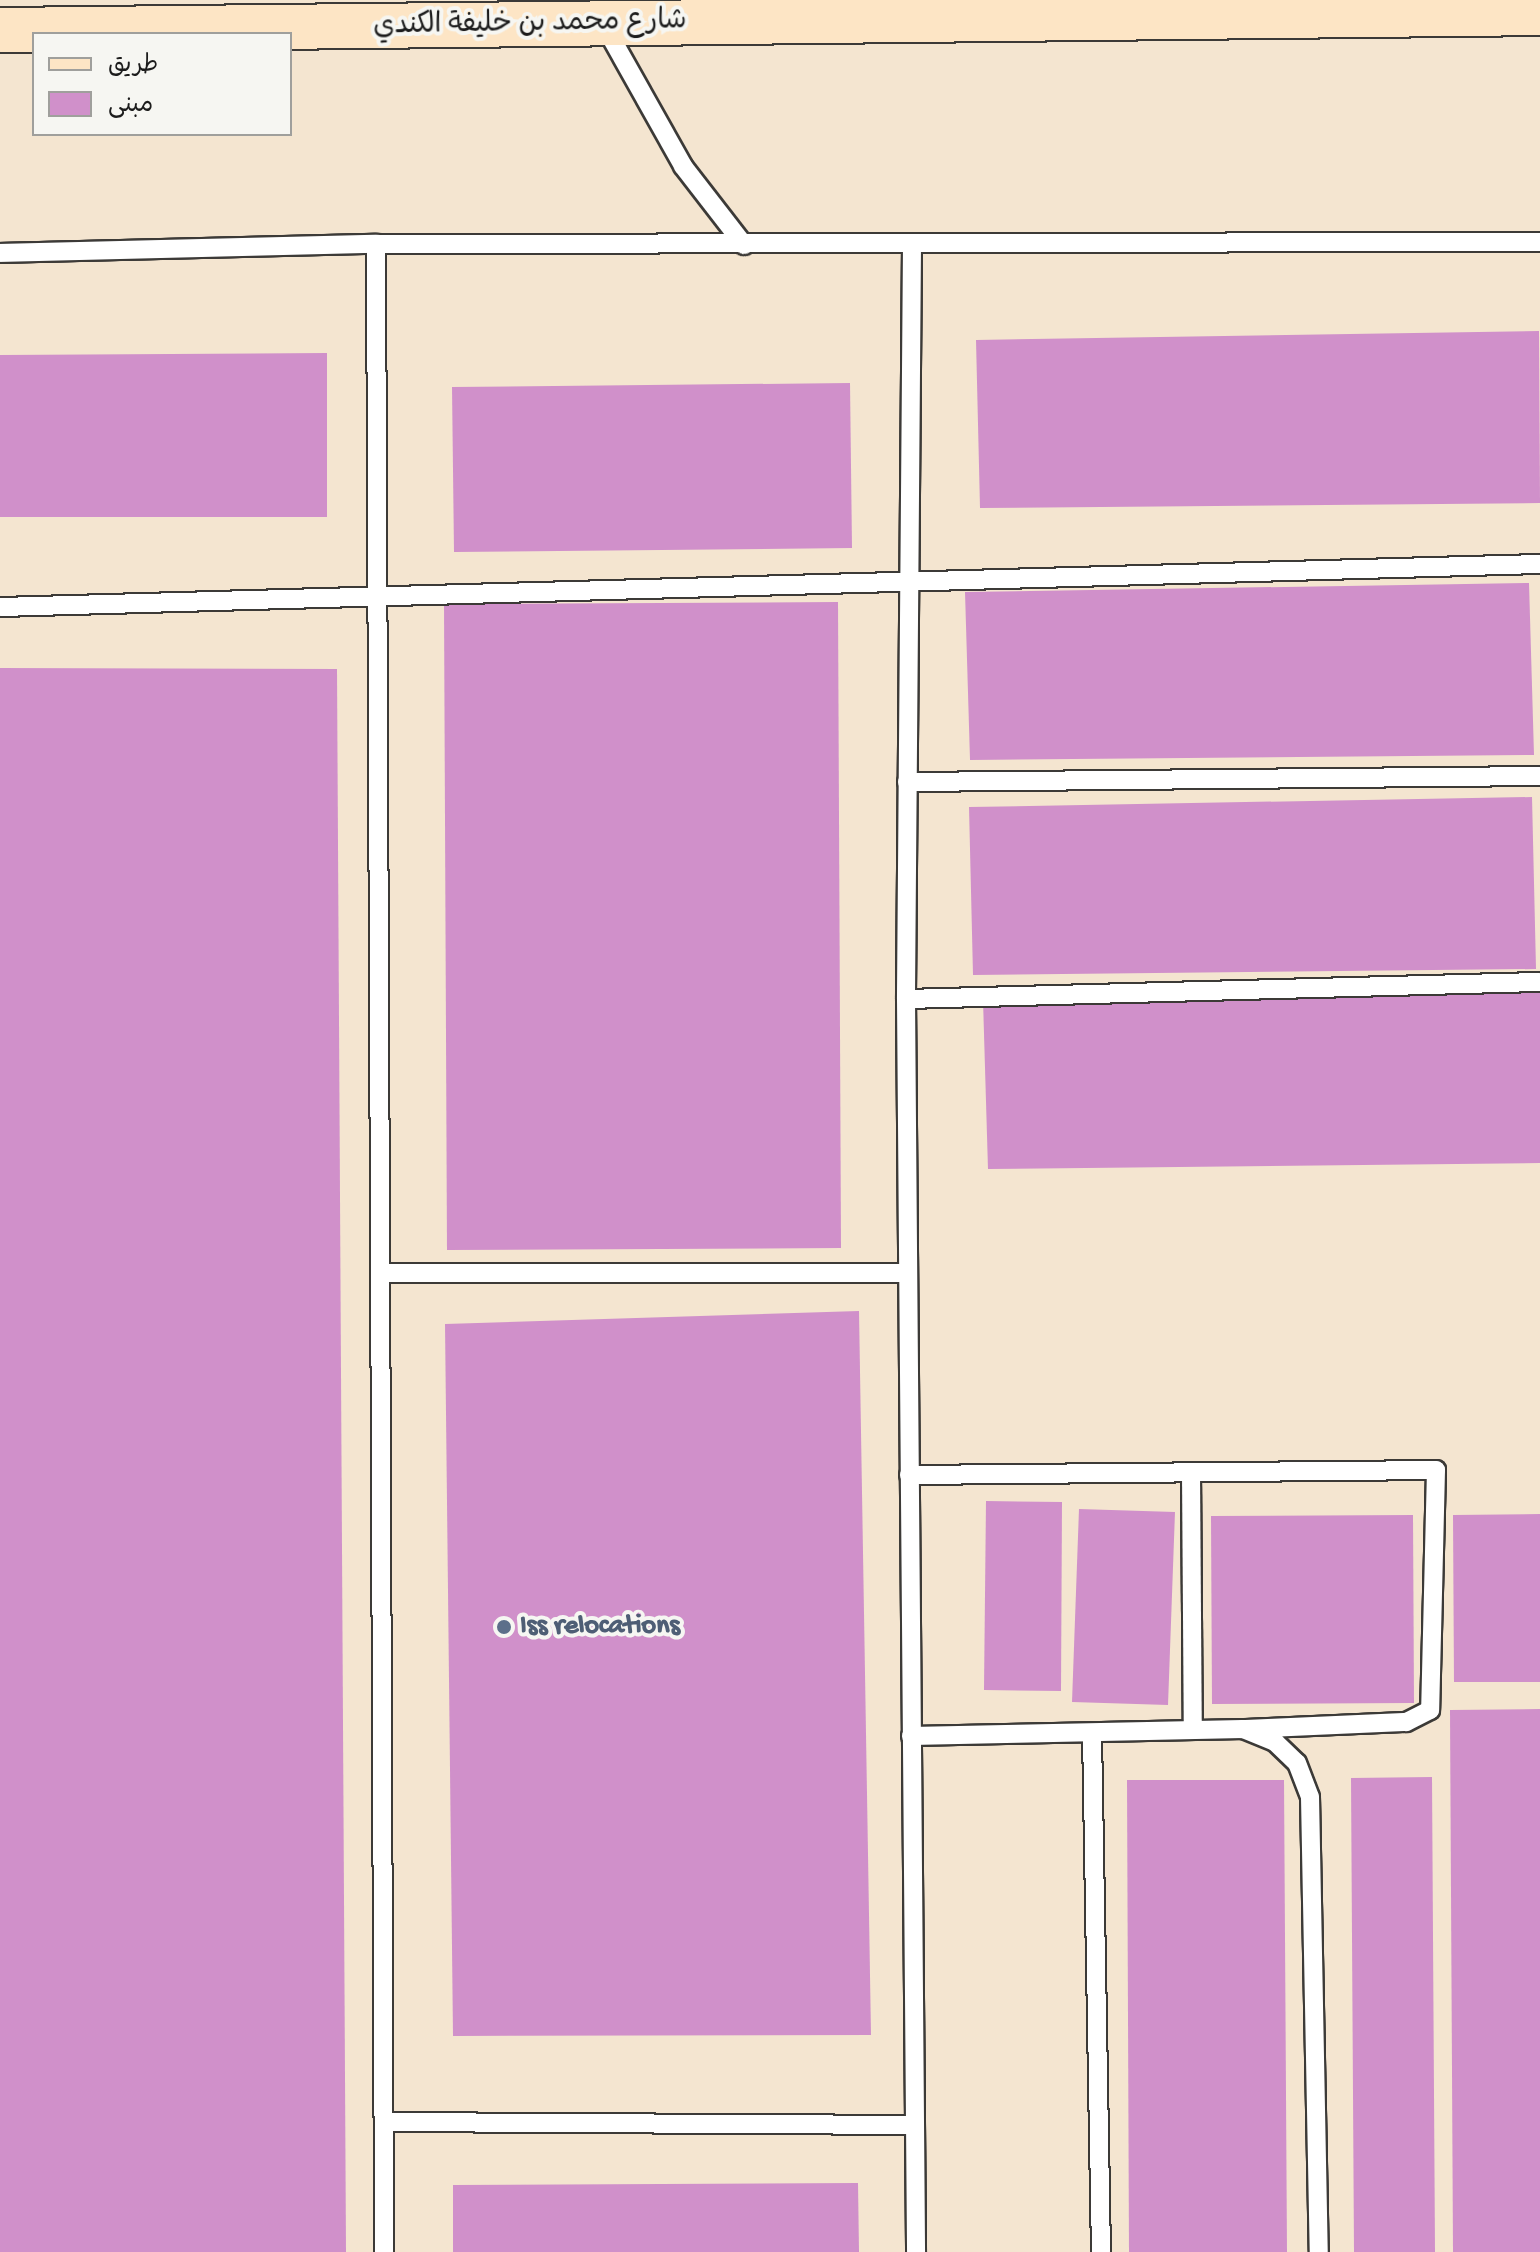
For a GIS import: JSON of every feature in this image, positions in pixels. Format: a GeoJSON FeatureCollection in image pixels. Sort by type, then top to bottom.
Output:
{"type":"FeatureCollection","features":[{"type":"Feature","properties":{"kind":"main road","name":"شارع محمد بن خليفة الكندي"},"geometry":{"type":"LineString","coordinates":[[0,30],[1540,13]]}},
{"type":"Feature","properties":{"kind":"lane"},"geometry":{"type":"LineString","coordinates":[[604,25],[683,166],[744,245]]}},
{"type":"Feature","properties":{"kind":"lane"},"geometry":{"type":"LineString","coordinates":[[0,253],[376,244],[912,246],[1540,242]]}},
{"type":"Feature","properties":{"kind":"lane"},"geometry":{"type":"LineString","coordinates":[[376,244],[384,2252]]}},
{"type":"Feature","properties":{"kind":"lane"},"geometry":{"type":"LineString","coordinates":[[912,246],[906,999],[916,2252]]}},
{"type":"Feature","properties":{"kind":"lane"},"geometry":{"type":"LineString","coordinates":[[0,607],[377,592],[1540,564]]}},
{"type":"Feature","properties":{"kind":"lane"},"geometry":{"type":"LineString","coordinates":[[907,782],[1540,776]]}},
{"type":"Feature","properties":{"kind":"lane"},"geometry":{"type":"LineString","coordinates":[[906,999],[1540,982]]}},
{"type":"Feature","properties":{"kind":"lane"},"geometry":{"type":"LineString","coordinates":[[380,1273],[907,1273]]}},
{"type":"Feature","properties":{"kind":"lane"},"geometry":{"type":"LineString","coordinates":[[909,1475],[1436,1470],[1430,1710],[1406,1722],[911,1736]]}},
{"type":"Feature","properties":{"kind":"lane"},"geometry":{"type":"LineString","coordinates":[[1191,1472],[1193,1730]]}},
{"type":"Feature","properties":{"kind":"lane"},"geometry":{"type":"LineString","coordinates":[[1243,1729],[1275,1742],[1297,1763],[1310,1797],[1319,2252]]}},
{"type":"Feature","properties":{"kind":"lane"},"geometry":{"type":"LineString","coordinates":[[1092,1733],[1101,2252]]}},
{"type":"Feature","properties":{"kind":"lane"},"geometry":{"type":"LineString","coordinates":[[384,2122],[915,2125]]}},
{"type":"Feature","properties":{"kind":"building"},"geometry":{"type":"Polygon","coordinates":[[[1539,331],[1540,503],[980,508],[976,340],[1539,331]]]}},
{"type":"Feature","properties":{"kind":"building"},"geometry":{"type":"Polygon","coordinates":[[[327,353],[327,517],[0,517],[0,355],[327,353]]]}},
{"type":"Feature","properties":{"kind":"building"},"geometry":{"type":"Polygon","coordinates":[[[850,383],[852,548],[454,552],[452,387],[850,383]]]}},
{"type":"Feature","properties":{"kind":"building"},"geometry":{"type":"Polygon","coordinates":[[[1529,583],[1534,755],[970,760],[965,592],[1529,583]]]}},
{"type":"Feature","properties":{"kind":"building"},"geometry":{"type":"Polygon","coordinates":[[[838,602],[841,1248],[447,1250],[444,604],[838,602]]]}},
{"type":"Feature","properties":{"kind":"building"},"geometry":{"type":"Polygon","coordinates":[[[0,668],[337,669],[346,2252],[0,2252],[0,668]]]}},
{"type":"Feature","properties":{"kind":"building"},"geometry":{"type":"Polygon","coordinates":[[[1532,797],[1536,969],[973,975],[969,807],[1532,797]]]}},
{"type":"Feature","properties":{"kind":"building"},"geometry":{"type":"Polygon","coordinates":[[[1540,991],[1540,1163],[988,1169],[983,1000],[1540,991]]]}},
{"type":"Feature","properties":{"kind":"building"},"geometry":{"type":"Polygon","coordinates":[[[859,1311],[871,2035],[453,2036],[445,1324],[859,1311]]]}},
{"type":"Feature","properties":{"kind":"building"},"geometry":{"type":"Polygon","coordinates":[[[986,1501],[1062,1502],[1061,1691],[984,1690],[986,1501]]]}},
{"type":"Feature","properties":{"kind":"building"},"geometry":{"type":"Polygon","coordinates":[[[1079,1509],[1175,1512],[1168,1705],[1072,1702],[1079,1509]]]}},
{"type":"Feature","properties":{"kind":"building"},"geometry":{"type":"Polygon","coordinates":[[[1540,1514],[1540,1682],[1454,1682],[1453,1515],[1540,1514]]]}},
{"type":"Feature","properties":{"kind":"building"},"geometry":{"type":"Polygon","coordinates":[[[1413,1515],[1414,1703],[1212,1704],[1211,1516],[1413,1515]]]}},
{"type":"Feature","properties":{"kind":"building"},"geometry":{"type":"Polygon","coordinates":[[[1540,1709],[1540,2252],[1453,2252],[1450,1710],[1540,1709]]]}},
{"type":"Feature","properties":{"kind":"building"},"geometry":{"type":"Polygon","coordinates":[[[1432,1777],[1435,2252],[1354,2252],[1351,1778],[1432,1777]]]}},
{"type":"Feature","properties":{"kind":"building"},"geometry":{"type":"Polygon","coordinates":[[[1127,1780],[1284,1780],[1287,2252],[1129,2252],[1127,1780]]]}},
{"type":"Feature","properties":{"kind":"building"},"geometry":{"type":"Polygon","coordinates":[[[858,2183],[859,2252],[453,2252],[453,2185],[858,2183]]]}},
{"type":"Feature","properties":{"kind":"place","name":"Iss relocations"},"geometry":{"type":"Point","coordinates":[504,1627]}}]}
